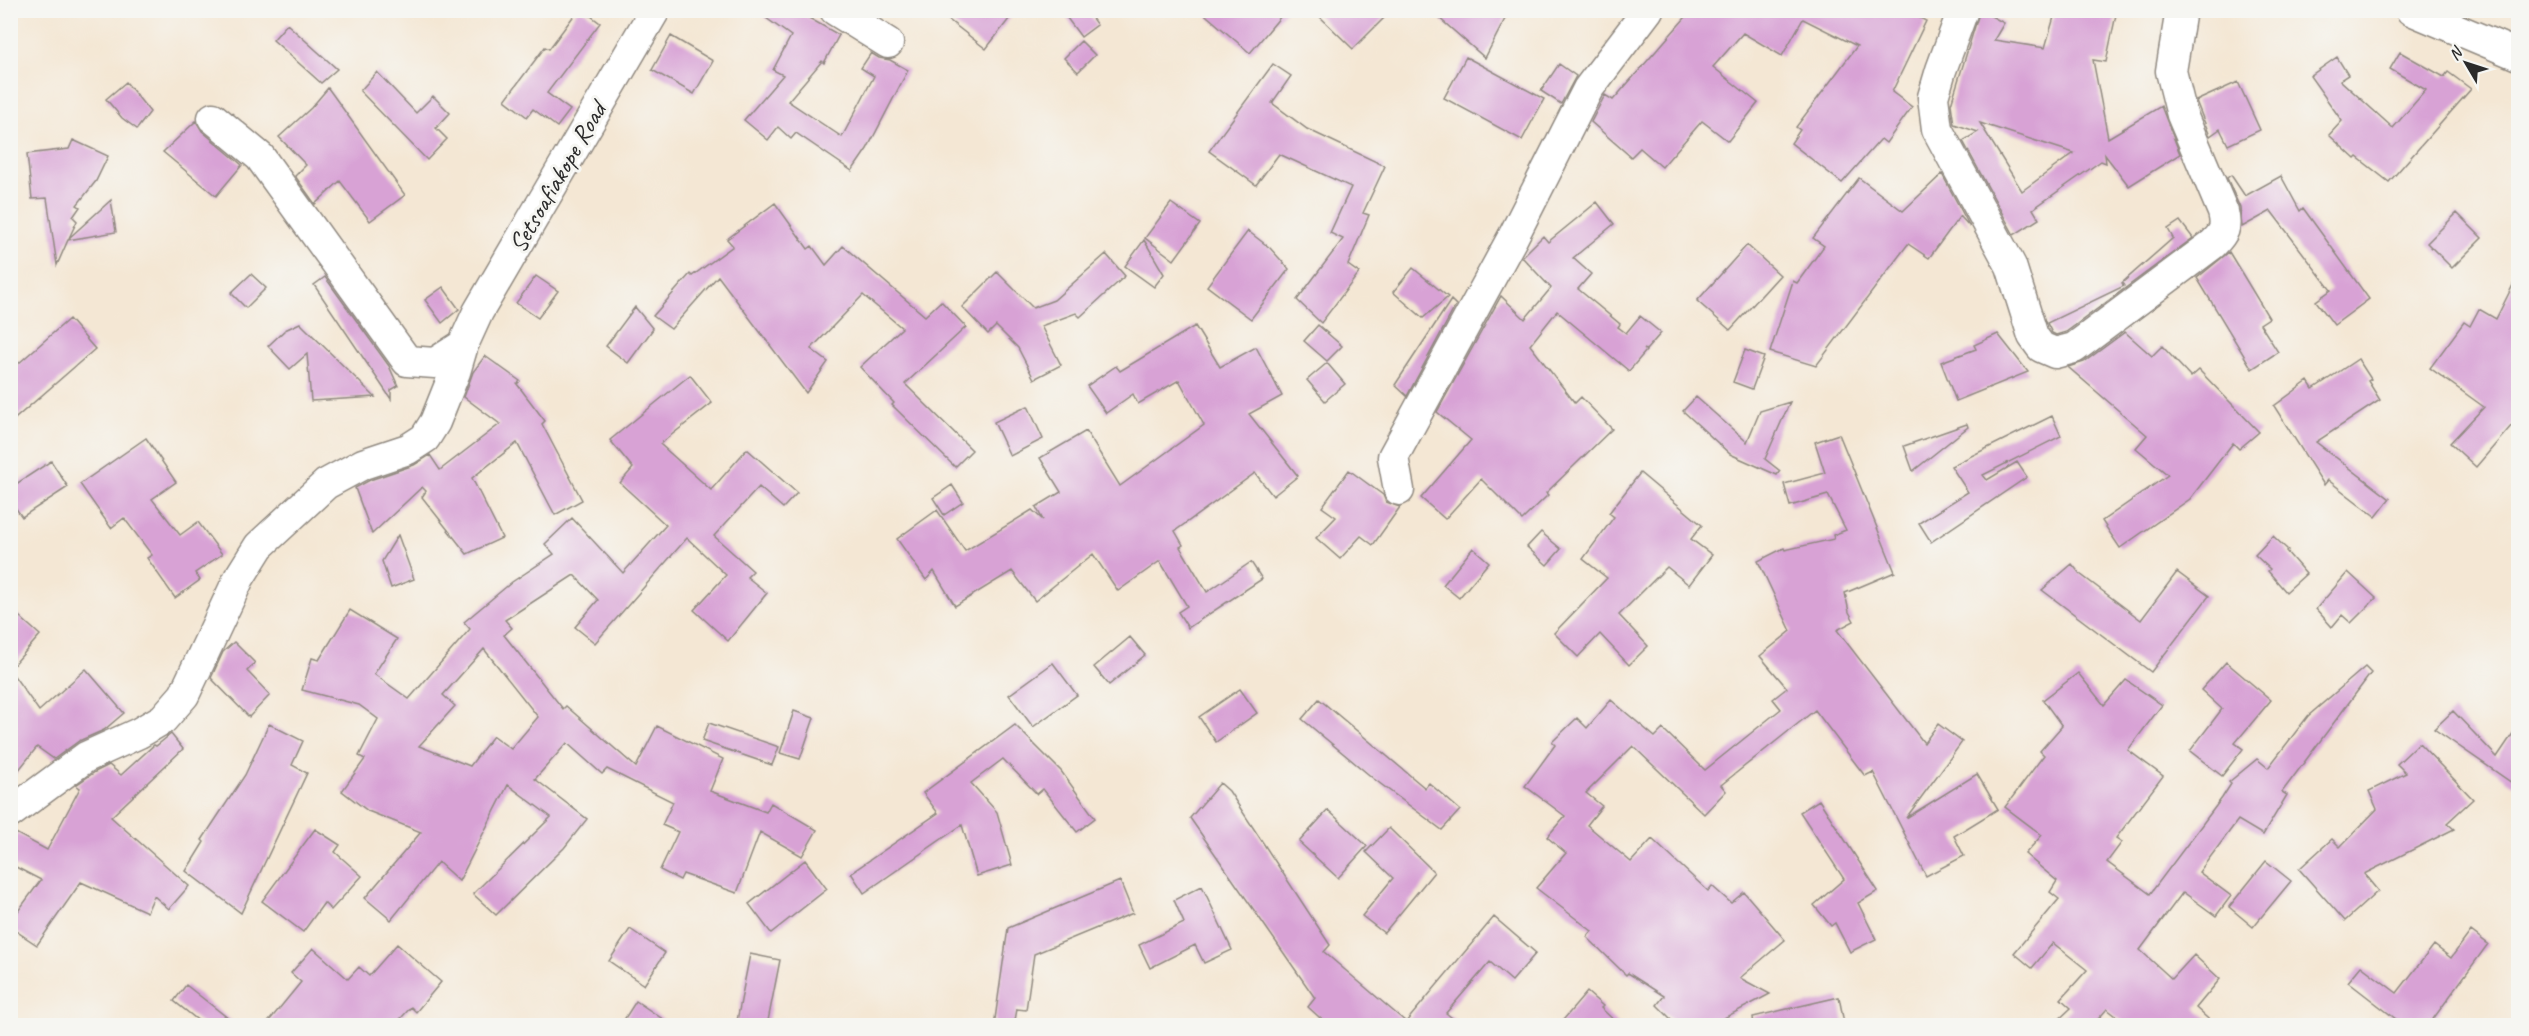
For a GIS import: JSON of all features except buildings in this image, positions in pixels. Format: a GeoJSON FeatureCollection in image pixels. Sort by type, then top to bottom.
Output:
{"type":"FeatureCollection","features":[{"type":"Feature","properties":{"kind":"street","name":"Setsoafiakope Road"},"geometry":{"type":"LineString","coordinates":[[10,813],[86,757],[139,733],[163,719],[184,695],[239,578],[259,546],[326,484],[363,464],[408,449],[425,438],[435,422],[463,345],[478,312],[655,10]]}},
{"type":"Feature","properties":{"kind":"street"},"geometry":{"type":"LineString","coordinates":[[835,10],[888,43]]}},
{"type":"Feature","properties":{"kind":"street"},"geometry":{"type":"LineString","coordinates":[[1399,490],[1393,457],[1513,237],[1588,89],[1648,10]]}},
{"type":"Feature","properties":{"kind":"street"},"geometry":{"type":"LineString","coordinates":[[1963,10],[1941,70],[1934,98],[1937,129],[2011,266],[2033,336],[2042,347],[2055,353],[2074,348],[2213,244],[2225,232],[2226,223],[2223,212],[2182,115],[2171,71],[2181,10]]}},
{"type":"Feature","properties":{"kind":"street"},"geometry":{"type":"LineString","coordinates":[[2410,10],[2518,55]]}},
{"type":"Feature","properties":{"kind":"street"},"geometry":{"type":"LineString","coordinates":[[213,118],[260,157],[407,361],[435,363],[463,345]]}}]}
